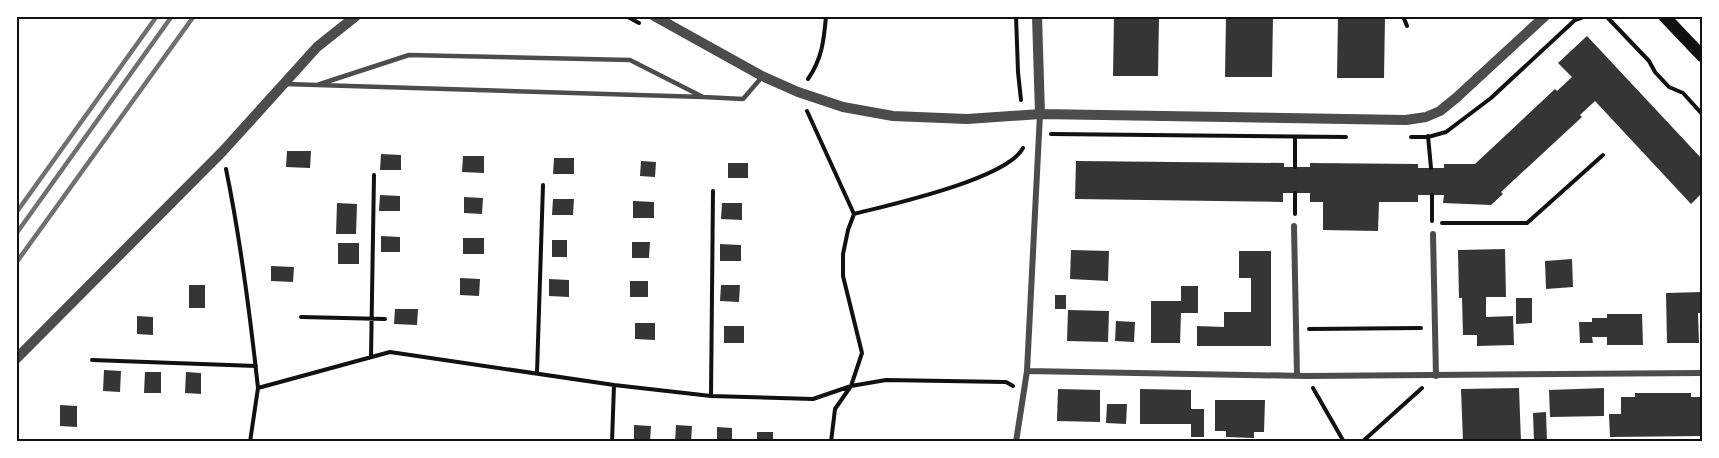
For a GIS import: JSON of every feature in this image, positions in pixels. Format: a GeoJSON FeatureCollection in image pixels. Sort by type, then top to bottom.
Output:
{"type":"FeatureCollection","features":[{"type":"Feature","properties":{"kind":"main road"},"geometry":{"type":"LineString","coordinates":[[1665,16],[1702,56]]}},
{"type":"Feature","properties":{"kind":"street"},"geometry":{"type":"LineString","coordinates":[[16,359],[223,151],[317,46],[356,16]]}},
{"type":"Feature","properties":{"kind":"street"},"geometry":{"type":"LineString","coordinates":[[654,16],[762,76],[798,92],[843,107],[893,116],[967,119],[1040,114],[1406,120],[1426,117],[1440,111],[1545,16]]}},
{"type":"Feature","properties":{"kind":"street"},"geometry":{"type":"LineString","coordinates":[[1016,441],[1027,371],[1040,114],[1037,16]]}},
{"type":"Feature","properties":{"kind":"street"},"geometry":{"type":"LineString","coordinates":[[1294,226],[1297,376]]}},
{"type":"Feature","properties":{"kind":"street"},"geometry":{"type":"LineString","coordinates":[[1433,234],[1436,376]]}},
{"type":"Feature","properties":{"kind":"street"},"geometry":{"type":"LineString","coordinates":[[1027,371],[1297,376],[1702,373]]}},
{"type":"Feature","properties":{"kind":"lane"},"geometry":{"type":"LineString","coordinates":[[317,85],[409,55],[630,60],[703,97]]}},
{"type":"Feature","properties":{"kind":"lane"},"geometry":{"type":"LineString","coordinates":[[283,84],[743,99],[762,76]]}},
{"type":"Feature","properties":{"kind":"path"},"geometry":{"type":"LineString","coordinates":[[826,16],[823,49],[815,69],[798,92],[854,214],[843,254],[843,276],[862,353],[851,386],[835,409],[831,441]]}},
{"type":"Feature","properties":{"kind":"path"},"geometry":{"type":"LineString","coordinates":[[1403,16],[1407,26]]}},
{"type":"Feature","properties":{"kind":"path"},"geometry":{"type":"LineString","coordinates":[[1606,16],[1649,61],[1655,72],[1669,87],[1683,93],[1702,114]]}},
{"type":"Feature","properties":{"kind":"path"},"geometry":{"type":"LineString","coordinates":[[1426,117],[1431,149],[1431,168]]}},
{"type":"Feature","properties":{"kind":"path"},"geometry":{"type":"LineString","coordinates":[[1295,119],[1295,167]]}},
{"type":"Feature","properties":{"kind":"path"},"geometry":{"type":"LineString","coordinates":[[854,214],[968,181],[1004,164],[1022,151],[1025,142]]}},
{"type":"Feature","properties":{"kind":"path"},"geometry":{"type":"LineString","coordinates":[[223,151],[239,235],[256,366],[258,388],[250,441]]}},
{"type":"Feature","properties":{"kind":"path"},"geometry":{"type":"LineString","coordinates":[[1432,195],[1432,223],[1527,223],[1603,155]]}},
{"type":"Feature","properties":{"kind":"path"},"geometry":{"type":"LineString","coordinates":[[370,357],[374,175]]}},
{"type":"Feature","properties":{"kind":"path"},"geometry":{"type":"LineString","coordinates":[[537,374],[543,185]]}},
{"type":"Feature","properties":{"kind":"path"},"geometry":{"type":"LineString","coordinates":[[711,396],[713,191]]}},
{"type":"Feature","properties":{"kind":"path"},"geometry":{"type":"LineString","coordinates":[[1294,226],[1295,193]]}},
{"type":"Feature","properties":{"kind":"path"},"geometry":{"type":"LineString","coordinates":[[301,317],[385,319]]}},
{"type":"Feature","properties":{"kind":"path"},"geometry":{"type":"LineString","coordinates":[[1296,329],[1435,328]]}},
{"type":"Feature","properties":{"kind":"path"},"geometry":{"type":"LineString","coordinates":[[258,388],[390,351],[615,385],[711,396],[813,399],[851,386],[886,380],[1006,382],[1023,390]]}},
{"type":"Feature","properties":{"kind":"path"},"geometry":{"type":"LineString","coordinates":[[92,360],[256,366]]}},
{"type":"Feature","properties":{"kind":"path"},"geometry":{"type":"LineString","coordinates":[[1305,376],[1344,441]]}},
{"type":"Feature","properties":{"kind":"path"},"geometry":{"type":"LineString","coordinates":[[1362,441],[1436,376]]}},
{"type":"Feature","properties":{"kind":"path"},"geometry":{"type":"LineString","coordinates":[[612,441],[615,385]]}},
{"type":"Feature","properties":{"kind":"building"},"geometry":{"type":"Polygon","coordinates":[[[1114,16],[1159,16],[1158,76],[1113,76],[1114,16]]]}},
{"type":"Feature","properties":{"kind":"building"},"geometry":{"type":"Polygon","coordinates":[[[1226,16],[1273,16],[1272,77],[1225,77],[1226,16]]]}},
{"type":"Feature","properties":{"kind":"building"},"geometry":{"type":"Polygon","coordinates":[[[1338,16],[1385,16],[1384,78],[1337,78],[1338,16]]]}},
{"type":"Feature","properties":{"kind":"building"},"geometry":{"type":"Polygon","coordinates":[[[1587,36],[1702,159],[1702,193],[1691,204],[1595,101],[1580,115],[1582,117],[1501,192],[1503,194],[1491,205],[1443,203],[1444,195],[1418,195],[1418,202],[1379,202],[1378,231],[1323,230],[1323,202],[1310,202],[1310,193],[1283,193],[1283,202],[1075,199],[1076,161],[1284,163],[1284,167],[1310,167],[1310,163],[1418,164],[1418,168],[1444,168],[1444,164],[1475,164],[1555,89],[1557,91],[1572,77],[1558,63],[1587,36]]]}},
{"type":"Feature","properties":{"kind":"building"},"geometry":{"type":"Polygon","coordinates":[[[287,151],[311,151],[310,168],[286,167],[287,151]]]}},
{"type":"Feature","properties":{"kind":"building"},"geometry":{"type":"Polygon","coordinates":[[[381,154],[401,155],[401,170],[380,170],[381,154]]]}},
{"type":"Feature","properties":{"kind":"building"},"geometry":{"type":"Polygon","coordinates":[[[463,156],[484,156],[484,173],[462,172],[463,156]]]}},
{"type":"Feature","properties":{"kind":"building"},"geometry":{"type":"Polygon","coordinates":[[[554,158],[574,158],[574,174],[553,174],[554,158]]]}},
{"type":"Feature","properties":{"kind":"building"},"geometry":{"type":"Polygon","coordinates":[[[641,161],[656,162],[655,177],[640,176],[641,161]]]}},
{"type":"Feature","properties":{"kind":"building"},"geometry":{"type":"Polygon","coordinates":[[[728,163],[748,163],[748,178],[728,178],[728,163]]]}},
{"type":"Feature","properties":{"kind":"building"},"geometry":{"type":"Polygon","coordinates":[[[380,195],[400,196],[400,211],[379,211],[380,195]]]}},
{"type":"Feature","properties":{"kind":"building"},"geometry":{"type":"Polygon","coordinates":[[[464,197],[483,198],[482,214],[464,213],[464,197]]]}},
{"type":"Feature","properties":{"kind":"building"},"geometry":{"type":"Polygon","coordinates":[[[553,199],[574,199],[573,215],[552,215],[553,199]]]}},
{"type":"Feature","properties":{"kind":"building"},"geometry":{"type":"Polygon","coordinates":[[[633,201],[654,202],[654,218],[633,218],[633,201]]]}},
{"type":"Feature","properties":{"kind":"building"},"geometry":{"type":"Polygon","coordinates":[[[337,203],[357,204],[356,234],[336,234],[337,203]]]}},
{"type":"Feature","properties":{"kind":"building"},"geometry":{"type":"Polygon","coordinates":[[[722,203],[742,203],[742,220],[721,219],[722,203]]]}},
{"type":"Feature","properties":{"kind":"building"},"geometry":{"type":"Polygon","coordinates":[[[381,236],[400,237],[400,252],[381,252],[381,236]]]}},
{"type":"Feature","properties":{"kind":"building"},"geometry":{"type":"Polygon","coordinates":[[[463,238],[484,238],[484,254],[463,254],[463,238]]]}},
{"type":"Feature","properties":{"kind":"building"},"geometry":{"type":"Polygon","coordinates":[[[552,240],[567,240],[567,257],[552,257],[552,240]]]}},
{"type":"Feature","properties":{"kind":"building"},"geometry":{"type":"Polygon","coordinates":[[[632,242],[650,242],[649,258],[632,258],[632,242]]]}},
{"type":"Feature","properties":{"kind":"building"},"geometry":{"type":"Polygon","coordinates":[[[338,243],[359,243],[359,264],[338,264],[338,243]]]}},
{"type":"Feature","properties":{"kind":"building"},"geometry":{"type":"Polygon","coordinates":[[[720,244],[741,245],[741,261],[720,261],[720,244]]]}},
{"type":"Feature","properties":{"kind":"building"},"geometry":{"type":"Polygon","coordinates":[[[1505,249],[1506,297],[1486,297],[1486,317],[1513,316],[1514,345],[1477,346],[1477,335],[1463,335],[1462,298],[1459,298],[1458,250],[1505,249]]]}},
{"type":"Feature","properties":{"kind":"building"},"geometry":{"type":"Polygon","coordinates":[[[1071,250],[1109,251],[1108,281],[1070,279],[1071,250]]]}},
{"type":"Feature","properties":{"kind":"building"},"geometry":{"type":"Polygon","coordinates":[[[1239,251],[1271,251],[1271,346],[1197,346],[1197,326],[1224,327],[1224,312],[1251,312],[1251,278],[1239,278],[1239,251]]]}},
{"type":"Feature","properties":{"kind":"building"},"geometry":{"type":"Polygon","coordinates":[[[1572,259],[1573,287],[1546,289],[1545,261],[1572,259]]]}},
{"type":"Feature","properties":{"kind":"building"},"geometry":{"type":"Polygon","coordinates":[[[271,266],[294,267],[293,282],[271,281],[271,266]]]}},
{"type":"Feature","properties":{"kind":"building"},"geometry":{"type":"Polygon","coordinates":[[[460,278],[480,279],[479,296],[460,295],[460,278]]]}},
{"type":"Feature","properties":{"kind":"building"},"geometry":{"type":"Polygon","coordinates":[[[549,279],[569,280],[569,297],[549,296],[549,279]]]}},
{"type":"Feature","properties":{"kind":"building"},"geometry":{"type":"Polygon","coordinates":[[[630,281],[648,281],[648,297],[630,297],[630,281]]]}},
{"type":"Feature","properties":{"kind":"building"},"geometry":{"type":"Polygon","coordinates":[[[189,285],[205,285],[205,308],[189,308],[189,285]]]}},
{"type":"Feature","properties":{"kind":"building"},"geometry":{"type":"Polygon","coordinates":[[[721,285],[740,285],[739,302],[720,301],[721,285]]]}},
{"type":"Feature","properties":{"kind":"building"},"geometry":{"type":"Polygon","coordinates":[[[1181,286],[1198,286],[1198,313],[1181,313],[1180,343],[1151,343],[1151,301],[1181,301],[1181,286]]]}},
{"type":"Feature","properties":{"kind":"building"},"geometry":{"type":"Polygon","coordinates":[[[1702,292],[1702,313],[1698,313],[1699,343],[1667,343],[1666,293],[1702,292]]]}},
{"type":"Feature","properties":{"kind":"building"},"geometry":{"type":"Polygon","coordinates":[[[1055,295],[1066,295],[1066,309],[1055,309],[1055,295]]]}},
{"type":"Feature","properties":{"kind":"building"},"geometry":{"type":"Polygon","coordinates":[[[1516,298],[1532,298],[1532,323],[1516,324],[1516,298]]]}},
{"type":"Feature","properties":{"kind":"building"},"geometry":{"type":"Polygon","coordinates":[[[395,309],[418,309],[417,325],[394,324],[395,309]]]}},
{"type":"Feature","properties":{"kind":"building"},"geometry":{"type":"Polygon","coordinates":[[[1068,310],[1109,311],[1108,342],[1067,341],[1068,310]]]}},
{"type":"Feature","properties":{"kind":"building"},"geometry":{"type":"Polygon","coordinates":[[[1607,314],[1642,314],[1643,345],[1607,345],[1607,337],[1592,337],[1593,343],[1580,343],[1579,322],[1592,322],[1592,318],[1607,318],[1607,314]]]}},
{"type":"Feature","properties":{"kind":"building"},"geometry":{"type":"Polygon","coordinates":[[[137,316],[153,317],[153,335],[137,334],[137,316]]]}},
{"type":"Feature","properties":{"kind":"building"},"geometry":{"type":"Polygon","coordinates":[[[1116,321],[1135,322],[1134,342],[1115,341],[1116,321]]]}},
{"type":"Feature","properties":{"kind":"building"},"geometry":{"type":"Polygon","coordinates":[[[635,323],[655,323],[655,340],[635,339],[635,323]]]}},
{"type":"Feature","properties":{"kind":"building"},"geometry":{"type":"Polygon","coordinates":[[[724,326],[744,326],[744,343],[724,343],[724,326]]]}},
{"type":"Feature","properties":{"kind":"building"},"geometry":{"type":"Polygon","coordinates":[[[104,370],[121,371],[120,392],[103,391],[104,370]]]}},
{"type":"Feature","properties":{"kind":"building"},"geometry":{"type":"Polygon","coordinates":[[[145,372],[161,372],[161,393],[144,393],[145,372]]]}},
{"type":"Feature","properties":{"kind":"building"},"geometry":{"type":"Polygon","coordinates":[[[186,372],[201,373],[201,394],[185,393],[186,372]]]}},
{"type":"Feature","properties":{"kind":"building"},"geometry":{"type":"Polygon","coordinates":[[[1519,388],[1521,442],[1463,442],[1461,389],[1519,388]]]}},
{"type":"Feature","properties":{"kind":"building"},"geometry":{"type":"Polygon","coordinates":[[[1604,388],[1604,416],[1550,417],[1549,390],[1604,388]]]}},
{"type":"Feature","properties":{"kind":"building"},"geometry":{"type":"Polygon","coordinates":[[[1058,389],[1100,390],[1100,422],[1057,421],[1058,389]]]}},
{"type":"Feature","properties":{"kind":"building"},"geometry":{"type":"Polygon","coordinates":[[[1140,389],[1191,390],[1191,409],[1204,409],[1204,437],[1191,437],[1191,424],[1140,424],[1140,389]]]}},
{"type":"Feature","properties":{"kind":"building"},"geometry":{"type":"Polygon","coordinates":[[[1635,393],[1691,393],[1691,397],[1702,397],[1702,436],[1610,437],[1609,414],[1621,414],[1621,397],[1635,397],[1635,393]]]}},
{"type":"Feature","properties":{"kind":"building"},"geometry":{"type":"Polygon","coordinates":[[[1215,400],[1265,400],[1264,432],[1254,432],[1254,438],[1226,437],[1226,431],[1215,431],[1215,400]]]}},
{"type":"Feature","properties":{"kind":"building"},"geometry":{"type":"Polygon","coordinates":[[[1107,404],[1127,404],[1126,424],[1106,423],[1107,404]]]}},
{"type":"Feature","properties":{"kind":"building"},"geometry":{"type":"Polygon","coordinates":[[[60,405],[77,406],[77,427],[60,426],[60,405]]]}},
{"type":"Feature","properties":{"kind":"building"},"geometry":{"type":"Polygon","coordinates":[[[1546,412],[1547,442],[1534,442],[1533,413],[1546,412]]]}},
{"type":"Feature","properties":{"kind":"building"},"geometry":{"type":"Polygon","coordinates":[[[634,425],[651,426],[650,442],[634,442],[634,425]]]}},
{"type":"Feature","properties":{"kind":"building"},"geometry":{"type":"Polygon","coordinates":[[[676,425],[692,426],[691,442],[675,442],[676,425]]]}},
{"type":"Feature","properties":{"kind":"building"},"geometry":{"type":"Polygon","coordinates":[[[717,427],[732,428],[732,442],[717,442],[717,427]]]}},
{"type":"Feature","properties":{"kind":"building"},"geometry":{"type":"Polygon","coordinates":[[[757,432],[773,432],[773,442],[757,442],[757,432]]]}},
{"type":"Feature","properties":{"kind":"railway"},"geometry":{"type":"LineString","coordinates":[[16,213],[157,16]]}},
{"type":"Feature","properties":{"kind":"railway"},"geometry":{"type":"LineString","coordinates":[[16,234],[172,16]]}},
{"type":"Feature","properties":{"kind":"railway"},"geometry":{"type":"LineString","coordinates":[[16,263],[194,16]]}}]}
